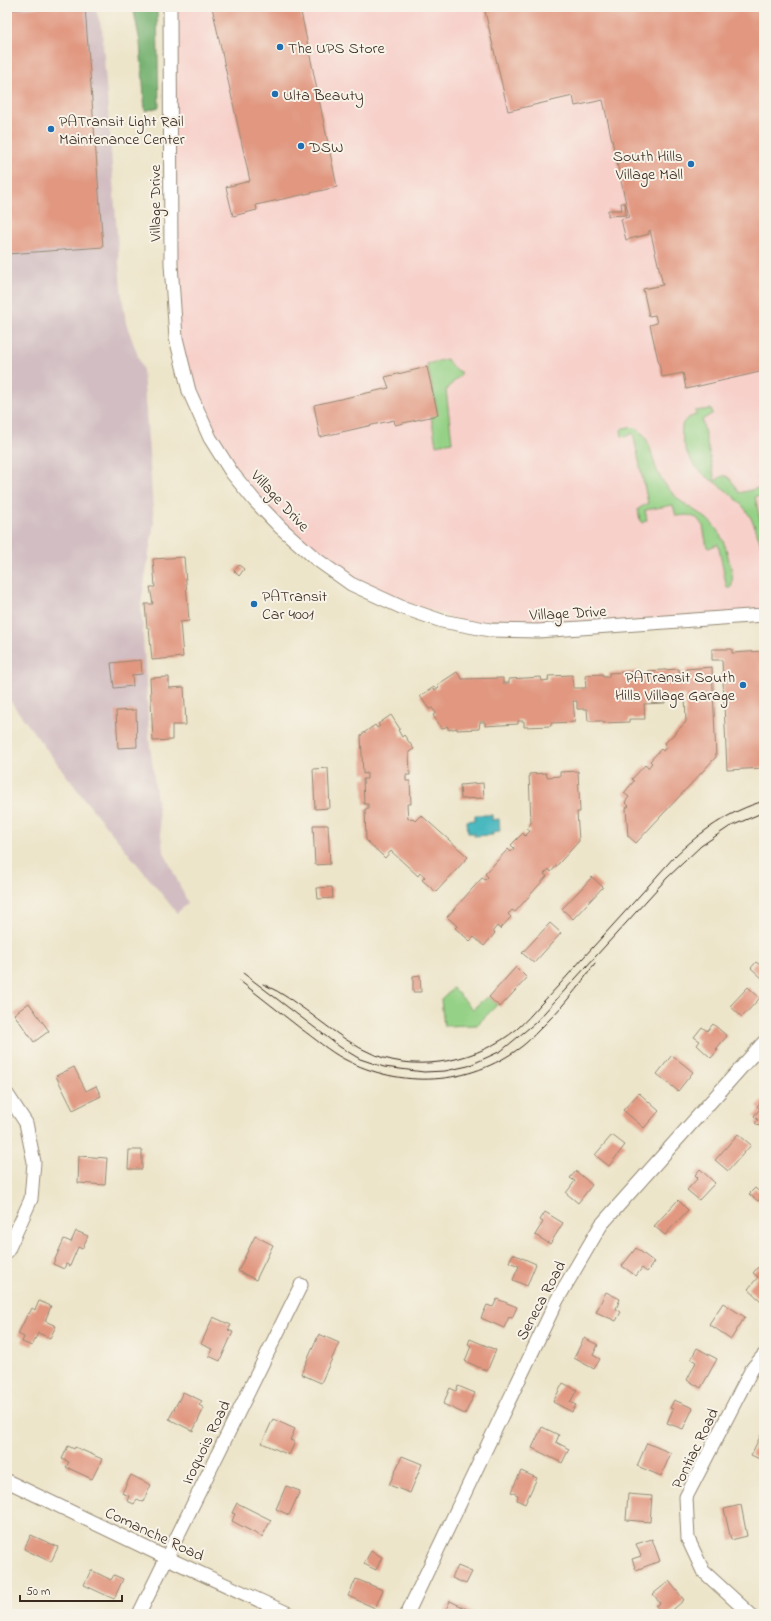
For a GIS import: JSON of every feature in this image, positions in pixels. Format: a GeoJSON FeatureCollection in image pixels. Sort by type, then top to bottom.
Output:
{"type":"FeatureCollection","features":[{"type":"Feature","properties":{"kind":"street","name":"Village Drive"},"geometry":{"type":"LineString","coordinates":[[170,7],[171,264],[176,338],[189,391],[210,438],[232,473],[255,501],[281,528],[316,559],[351,584],[401,607],[442,621],[490,630],[554,630],[764,614]]}},
{"type":"Feature","properties":{"kind":"street","name":"Seneca Road"},"geometry":{"type":"LineString","coordinates":[[407,1614],[557,1300],[601,1225],[764,1042]]}},
{"type":"Feature","properties":{"kind":"street"},"geometry":{"type":"LineString","coordinates":[[7,1094],[26,1123],[34,1162],[31,1199],[7,1252]]}},
{"type":"Feature","properties":{"kind":"street","name":"Iroquois Road"},"geometry":{"type":"LineString","coordinates":[[139,1614],[301,1284]]}},
{"type":"Feature","properties":{"kind":"street","name":"Pontiac Road"},"geometry":{"type":"LineString","coordinates":[[750,1614],[702,1571],[688,1539],[686,1497],[752,1369],[764,1355]]}},
{"type":"Feature","properties":{"kind":"street","name":"Comanche Road"},"geometry":{"type":"LineString","coordinates":[[7,1481],[167,1558],[289,1614]]}},
{"type":"Feature","properties":{"kind":"shaded area"},"geometry":{"type":"Polygon","coordinates":[[[7,7],[95,7],[102,29],[121,289],[126,323],[143,370],[154,522],[141,604],[150,746],[163,850],[188,903],[177,913],[85,800],[7,697],[7,7]]]}},
{"type":"Feature","properties":{"kind":"shaded area"},"geometry":{"type":"Polygon","coordinates":[[[170,7],[764,7],[764,615],[490,630],[351,584],[281,528],[210,438],[176,338],[170,7]]]}},
{"type":"Feature","properties":{"kind":"green space"},"geometry":{"type":"Polygon","coordinates":[[[133,7],[157,7],[159,107],[145,111],[140,42],[133,7]]]}},
{"type":"Feature","properties":{"kind":"green space"},"geometry":{"type":"Polygon","coordinates":[[[447,359],[451,366],[462,373],[446,390],[452,442],[436,445],[431,416],[438,414],[427,364],[447,359]]]}},
{"type":"Feature","properties":{"kind":"green space"},"geometry":{"type":"Polygon","coordinates":[[[711,409],[713,413],[702,420],[715,481],[722,476],[728,477],[739,493],[763,487],[758,478],[759,476],[763,478],[764,497],[755,496],[764,539],[764,557],[756,529],[746,510],[732,495],[697,468],[690,459],[685,448],[682,434],[682,426],[684,421],[696,415],[695,411],[711,409]]]}},
{"type":"Feature","properties":{"kind":"green space"},"geometry":{"type":"Polygon","coordinates":[[[630,427],[637,429],[646,438],[658,473],[667,487],[684,504],[707,519],[716,528],[722,538],[731,568],[731,588],[727,588],[718,544],[709,548],[707,547],[703,526],[697,518],[687,515],[676,516],[673,505],[645,510],[647,520],[642,523],[640,521],[638,509],[648,503],[633,433],[625,437],[622,436],[621,430],[623,428],[630,427]]]}},
{"type":"Feature","properties":{"kind":"green space"},"geometry":{"type":"Polygon","coordinates":[[[453,988],[473,1009],[489,997],[497,1005],[477,1025],[444,1026],[441,999],[453,988]]]}},
{"type":"Feature","properties":{"kind":"water"},"geometry":{"type":"Polygon","coordinates":[[[475,815],[492,815],[492,820],[499,819],[500,831],[492,832],[493,835],[474,836],[474,833],[468,833],[467,821],[475,820],[475,815]]]}},
{"type":"Feature","properties":{"kind":"building","name":"PATransit Light Rail Maintenance Center"},"geometry":{"type":"Polygon","coordinates":[[[50,7],[85,7],[103,247],[7,254],[7,10],[50,7]]]}},
{"type":"Feature","properties":{"kind":"building","name":"Ulta Beauty"},"geometry":{"type":"Polygon","coordinates":[[[212,7],[300,7],[337,187],[256,205],[257,210],[233,216],[226,187],[250,181],[212,7]]]}},
{"type":"Feature","properties":{"kind":"building","name":"South Hills Village Mall"},"geometry":{"type":"Polygon","coordinates":[[[484,7],[764,7],[764,371],[686,389],[683,373],[662,377],[650,325],[657,323],[655,315],[649,316],[643,289],[663,285],[650,230],[648,232],[649,234],[626,240],[621,219],[629,217],[603,100],[575,106],[573,96],[508,111],[484,7]]]}},
{"type":"Feature","properties":{"kind":"building"},"geometry":{"type":"Polygon","coordinates":[[[621,203],[625,203],[626,215],[608,216],[608,210],[622,210],[621,203]]]}},
{"type":"Feature","properties":{"kind":"building"},"geometry":{"type":"Polygon","coordinates":[[[427,367],[438,415],[395,425],[394,420],[320,437],[314,405],[389,388],[385,377],[427,367]]]}},
{"type":"Feature","properties":{"kind":"building"},"geometry":{"type":"Polygon","coordinates":[[[184,557],[189,621],[180,622],[183,657],[152,660],[145,604],[153,604],[150,587],[155,587],[153,559],[184,557]]]}},
{"type":"Feature","properties":{"kind":"building"},"geometry":{"type":"Polygon","coordinates":[[[239,565],[244,569],[239,576],[234,571],[239,565]]]}},
{"type":"Feature","properties":{"kind":"building","name":"PATransit South Hills Village Garage"},"geometry":{"type":"Polygon","coordinates":[[[712,649],[732,649],[732,653],[764,651],[764,768],[727,770],[722,660],[712,660],[712,649]]]}},
{"type":"Feature","properties":{"kind":"building"},"geometry":{"type":"Polygon","coordinates":[[[141,660],[142,674],[132,675],[133,686],[114,688],[111,663],[141,660]]]}},
{"type":"Feature","properties":{"kind":"building"},"geometry":{"type":"Polygon","coordinates":[[[712,667],[716,757],[636,843],[628,836],[626,808],[629,806],[625,802],[629,797],[624,793],[634,781],[632,779],[645,765],[648,768],[652,763],[650,761],[661,749],[663,751],[667,746],[664,744],[686,722],[685,695],[665,695],[665,703],[644,704],[645,719],[629,719],[629,722],[603,723],[603,721],[588,721],[587,709],[577,709],[577,701],[573,701],[575,722],[551,723],[551,726],[524,727],[524,721],[518,721],[518,724],[485,726],[485,722],[480,722],[479,729],[457,730],[457,728],[449,730],[447,726],[442,729],[433,715],[436,713],[432,708],[429,709],[420,696],[434,687],[435,690],[439,687],[437,685],[457,672],[462,679],[503,678],[503,683],[509,683],[509,679],[541,677],[542,681],[549,680],[548,676],[572,675],[573,688],[586,688],[585,675],[603,674],[603,677],[609,677],[609,673],[641,671],[641,674],[648,674],[647,671],[679,669],[679,672],[686,672],[686,669],[712,667]]]}},
{"type":"Feature","properties":{"kind":"building"},"geometry":{"type":"Polygon","coordinates":[[[169,677],[169,688],[184,687],[186,725],[172,725],[172,740],[153,741],[150,678],[169,677]]]}},
{"type":"Feature","properties":{"kind":"building"},"geometry":{"type":"Polygon","coordinates":[[[136,710],[137,747],[118,748],[116,711],[136,710]]]}},
{"type":"Feature","properties":{"kind":"building"},"geometry":{"type":"Polygon","coordinates":[[[391,715],[400,729],[398,730],[402,737],[404,735],[414,749],[409,752],[410,775],[406,775],[406,781],[410,781],[411,804],[407,804],[408,819],[412,818],[415,821],[421,815],[468,857],[436,892],[422,880],[425,877],[420,873],[418,876],[391,851],[385,858],[366,840],[365,809],[368,809],[368,804],[364,804],[363,779],[367,779],[367,773],[363,774],[361,735],[375,725],[377,728],[380,726],[378,724],[391,715]]]}},
{"type":"Feature","properties":{"kind":"building"},"geometry":{"type":"Polygon","coordinates":[[[328,768],[330,808],[315,809],[313,769],[328,768]]]}},
{"type":"Feature","properties":{"kind":"building"},"geometry":{"type":"Polygon","coordinates":[[[578,771],[580,812],[577,812],[579,841],[551,872],[549,869],[544,874],[547,876],[515,912],[512,910],[508,914],[511,917],[500,929],[497,926],[493,931],[495,933],[484,946],[474,937],[470,941],[455,928],[457,926],[447,917],[482,878],[485,880],[488,877],[485,874],[508,849],[511,852],[514,848],[511,845],[523,833],[525,836],[530,831],[527,829],[531,823],[529,774],[546,773],[547,777],[560,776],[560,772],[578,771]]]}},
{"type":"Feature","properties":{"kind":"building"},"geometry":{"type":"Polygon","coordinates":[[[483,783],[484,798],[461,799],[460,785],[483,783]]]}},
{"type":"Feature","properties":{"kind":"building"},"geometry":{"type":"Polygon","coordinates":[[[313,825],[328,825],[330,864],[315,865],[313,825]]]}},
{"type":"Feature","properties":{"kind":"building"},"geometry":{"type":"Polygon","coordinates":[[[592,877],[603,887],[573,919],[562,909],[592,877]]]}},
{"type":"Feature","properties":{"kind":"building"},"geometry":{"type":"Polygon","coordinates":[[[332,887],[333,898],[318,899],[317,888],[332,887]]]}},
{"type":"Feature","properties":{"kind":"building"},"geometry":{"type":"Polygon","coordinates":[[[550,923],[561,933],[534,963],[522,953],[550,923]]]}},
{"type":"Feature","properties":{"kind":"building"},"geometry":{"type":"Polygon","coordinates":[[[756,962],[764,968],[764,980],[751,968],[756,962]]]}},
{"type":"Feature","properties":{"kind":"building"},"geometry":{"type":"Polygon","coordinates":[[[516,967],[527,978],[500,1007],[489,997],[516,967]]]}},
{"type":"Feature","properties":{"kind":"building"},"geometry":{"type":"Polygon","coordinates":[[[420,975],[421,992],[413,992],[413,976],[420,975]]]}},
{"type":"Feature","properties":{"kind":"building"},"geometry":{"type":"Polygon","coordinates":[[[748,987],[760,998],[742,1017],[730,1006],[748,987]]]}},
{"type":"Feature","properties":{"kind":"building"},"geometry":{"type":"Polygon","coordinates":[[[29,1003],[49,1031],[34,1042],[14,1014],[29,1003]]]}},
{"type":"Feature","properties":{"kind":"building"},"geometry":{"type":"Polygon","coordinates":[[[713,1024],[727,1036],[716,1049],[718,1050],[711,1058],[697,1045],[700,1041],[694,1037],[702,1027],[707,1031],[713,1024]]]}},
{"type":"Feature","properties":{"kind":"building"},"geometry":{"type":"Polygon","coordinates":[[[672,1055],[693,1072],[678,1091],[657,1074],[672,1055]]]}},
{"type":"Feature","properties":{"kind":"building"},"geometry":{"type":"Polygon","coordinates":[[[74,1067],[86,1091],[96,1086],[101,1096],[73,1110],[56,1076],[74,1067]]]}},
{"type":"Feature","properties":{"kind":"building"},"geometry":{"type":"Polygon","coordinates":[[[639,1093],[659,1111],[644,1128],[623,1110],[639,1093]]]}},
{"type":"Feature","properties":{"kind":"building"},"geometry":{"type":"Polygon","coordinates":[[[762,1101],[764,1102],[764,1125],[762,1128],[755,1123],[758,1120],[754,1116],[760,1109],[757,1106],[762,1101]]]}},
{"type":"Feature","properties":{"kind":"building"},"geometry":{"type":"Polygon","coordinates":[[[738,1134],[751,1145],[728,1171],[715,1160],[738,1134]]]}},
{"type":"Feature","properties":{"kind":"building"},"geometry":{"type":"Polygon","coordinates":[[[612,1135],[625,1145],[609,1166],[595,1155],[612,1135]]]}},
{"type":"Feature","properties":{"kind":"building"},"geometry":{"type":"Polygon","coordinates":[[[129,1150],[142,1150],[142,1169],[128,1169],[129,1150]]]}},
{"type":"Feature","properties":{"kind":"building"},"geometry":{"type":"Polygon","coordinates":[[[79,1156],[107,1158],[105,1185],[78,1183],[79,1156]]]}},
{"type":"Feature","properties":{"kind":"building"},"geometry":{"type":"Polygon","coordinates":[[[700,1169],[715,1183],[699,1200],[687,1190],[698,1178],[695,1175],[700,1169]]]}},
{"type":"Feature","properties":{"kind":"building"},"geometry":{"type":"Polygon","coordinates":[[[576,1171],[592,1185],[578,1203],[566,1193],[575,1181],[570,1178],[576,1171]]]}},
{"type":"Feature","properties":{"kind":"building"},"geometry":{"type":"Polygon","coordinates":[[[755,1188],[763,1195],[758,1201],[749,1194],[755,1188]]]}},
{"type":"Feature","properties":{"kind":"building"},"geometry":{"type":"Polygon","coordinates":[[[678,1200],[688,1210],[665,1235],[654,1226],[678,1200]]]}},
{"type":"Feature","properties":{"kind":"building"},"geometry":{"type":"Polygon","coordinates":[[[545,1212],[563,1223],[550,1244],[535,1235],[543,1222],[540,1220],[545,1212]]]}},
{"type":"Feature","properties":{"kind":"building"},"geometry":{"type":"Polygon","coordinates":[[[76,1231],[88,1236],[82,1249],[78,1247],[70,1266],[66,1264],[64,1269],[53,1264],[64,1239],[71,1242],[76,1231]]]}},
{"type":"Feature","properties":{"kind":"building"},"geometry":{"type":"Polygon","coordinates":[[[255,1236],[273,1245],[256,1280],[238,1271],[255,1236]]]}},
{"type":"Feature","properties":{"kind":"building"},"geometry":{"type":"Polygon","coordinates":[[[636,1248],[654,1262],[647,1272],[642,1268],[636,1276],[622,1266],[636,1248]]]}},
{"type":"Feature","properties":{"kind":"building"},"geometry":{"type":"Polygon","coordinates":[[[513,1254],[536,1264],[527,1286],[513,1280],[519,1266],[509,1262],[513,1254]]]}},
{"type":"Feature","properties":{"kind":"building"},"geometry":{"type":"Polygon","coordinates":[[[758,1267],[764,1273],[764,1297],[761,1301],[748,1289],[758,1277],[753,1273],[758,1267]]]}},
{"type":"Feature","properties":{"kind":"building"},"geometry":{"type":"Polygon","coordinates":[[[606,1292],[620,1299],[616,1309],[621,1312],[616,1321],[596,1312],[606,1292]]]}},
{"type":"Feature","properties":{"kind":"building"},"geometry":{"type":"Polygon","coordinates":[[[497,1299],[517,1307],[512,1318],[509,1317],[504,1328],[481,1318],[487,1305],[493,1307],[497,1299]]]}},
{"type":"Feature","properties":{"kind":"building"},"geometry":{"type":"Polygon","coordinates":[[[39,1301],[51,1306],[45,1321],[56,1326],[50,1338],[38,1333],[32,1346],[22,1342],[24,1337],[18,1334],[28,1313],[29,1314],[32,1308],[35,1310],[39,1301]]]}},
{"type":"Feature","properties":{"kind":"building"},"geometry":{"type":"Polygon","coordinates":[[[723,1303],[745,1317],[731,1339],[709,1324],[723,1303]]]}},
{"type":"Feature","properties":{"kind":"building"},"geometry":{"type":"Polygon","coordinates":[[[213,1317],[231,1325],[228,1330],[233,1332],[220,1361],[209,1356],[212,1349],[201,1344],[213,1317]]]}},
{"type":"Feature","properties":{"kind":"building"},"geometry":{"type":"Polygon","coordinates":[[[319,1334],[339,1343],[321,1383],[301,1374],[319,1334]]]}},
{"type":"Feature","properties":{"kind":"building"},"geometry":{"type":"Polygon","coordinates":[[[584,1338],[598,1345],[593,1355],[600,1359],[594,1369],[574,1358],[584,1338]]]}},
{"type":"Feature","properties":{"kind":"building"},"geometry":{"type":"Polygon","coordinates":[[[470,1339],[496,1350],[487,1371],[465,1361],[471,1346],[468,1344],[470,1339]]]}},
{"type":"Feature","properties":{"kind":"building"},"geometry":{"type":"Polygon","coordinates":[[[697,1348],[717,1359],[701,1388],[687,1380],[696,1362],[691,1359],[697,1348]]]}},
{"type":"Feature","properties":{"kind":"building"},"geometry":{"type":"Polygon","coordinates":[[[563,1383],[577,1390],[570,1402],[576,1405],[572,1412],[553,1402],[563,1383]]]}},
{"type":"Feature","properties":{"kind":"building"},"geometry":{"type":"Polygon","coordinates":[[[458,1386],[475,1393],[465,1414],[443,1404],[450,1388],[456,1391],[458,1386]]]}},
{"type":"Feature","properties":{"kind":"building"},"geometry":{"type":"Polygon","coordinates":[[[183,1392],[202,1401],[199,1405],[204,1408],[193,1431],[169,1419],[183,1392]]]}},
{"type":"Feature","properties":{"kind":"building"},"geometry":{"type":"Polygon","coordinates":[[[674,1400],[693,1408],[683,1429],[667,1423],[673,1409],[670,1408],[674,1400]]]}},
{"type":"Feature","properties":{"kind":"building"},"geometry":{"type":"Polygon","coordinates":[[[273,1419],[295,1429],[290,1440],[295,1442],[289,1455],[262,1443],[273,1419]]]}},
{"type":"Feature","properties":{"kind":"building"},"geometry":{"type":"Polygon","coordinates":[[[542,1427],[559,1435],[556,1442],[569,1449],[562,1463],[532,1448],[542,1427]]]}},
{"type":"Feature","properties":{"kind":"building"},"geometry":{"type":"Polygon","coordinates":[[[762,1433],[764,1434],[764,1461],[751,1455],[762,1433]]]}},
{"type":"Feature","properties":{"kind":"building"},"geometry":{"type":"Polygon","coordinates":[[[647,1443],[671,1453],[661,1476],[637,1466],[647,1443]]]}},
{"type":"Feature","properties":{"kind":"building"},"geometry":{"type":"Polygon","coordinates":[[[68,1446],[74,1449],[75,1447],[102,1459],[92,1479],[66,1467],[69,1462],[62,1459],[68,1446]]]}},
{"type":"Feature","properties":{"kind":"building"},"geometry":{"type":"Polygon","coordinates":[[[402,1456],[422,1464],[410,1493],[389,1485],[402,1456]]]}},
{"type":"Feature","properties":{"kind":"building"},"geometry":{"type":"Polygon","coordinates":[[[521,1471],[537,1478],[525,1504],[517,1500],[518,1495],[511,1492],[521,1471]]]}},
{"type":"Feature","properties":{"kind":"building"},"geometry":{"type":"Polygon","coordinates":[[[131,1475],[151,1485],[143,1502],[137,1499],[134,1504],[127,1501],[129,1496],[122,1493],[131,1475]]]}},
{"type":"Feature","properties":{"kind":"building"},"geometry":{"type":"Polygon","coordinates":[[[286,1486],[300,1491],[289,1515],[276,1509],[286,1486]]]}},
{"type":"Feature","properties":{"kind":"building"},"geometry":{"type":"Polygon","coordinates":[[[628,1494],[652,1496],[650,1522],[626,1520],[628,1494]]]}},
{"type":"Feature","properties":{"kind":"building"},"geometry":{"type":"Polygon","coordinates":[[[237,1503],[271,1520],[262,1537],[232,1521],[235,1514],[232,1513],[237,1503]]]}},
{"type":"Feature","properties":{"kind":"building"},"geometry":{"type":"Polygon","coordinates":[[[741,1505],[747,1536],[731,1540],[724,1509],[741,1505]]]}},
{"type":"Feature","properties":{"kind":"building"},"geometry":{"type":"Polygon","coordinates":[[[31,1535],[58,1547],[51,1562],[24,1549],[31,1535]]]}},
{"type":"Feature","properties":{"kind":"building"},"geometry":{"type":"Polygon","coordinates":[[[652,1539],[660,1561],[636,1570],[632,1559],[641,1556],[636,1544],[652,1539]]]}},
{"type":"Feature","properties":{"kind":"building"},"geometry":{"type":"Polygon","coordinates":[[[371,1551],[382,1557],[376,1570],[364,1564],[371,1551]]]}},
{"type":"Feature","properties":{"kind":"building"},"geometry":{"type":"Polygon","coordinates":[[[458,1566],[472,1572],[466,1584],[452,1578],[458,1566]]]}},
{"type":"Feature","properties":{"kind":"building"},"geometry":{"type":"Polygon","coordinates":[[[91,1570],[111,1580],[114,1575],[123,1579],[114,1599],[84,1585],[91,1570]]]}},
{"type":"Feature","properties":{"kind":"building"},"geometry":{"type":"Polygon","coordinates":[[[356,1579],[383,1590],[375,1608],[348,1596],[356,1579]]]}},
{"type":"Feature","properties":{"kind":"building"},"geometry":{"type":"Polygon","coordinates":[[[669,1581],[684,1600],[668,1614],[663,1614],[656,1606],[660,1603],[653,1594],[669,1581]]]}},
{"type":"Feature","properties":{"kind":"building"},"geometry":{"type":"Polygon","coordinates":[[[450,1601],[473,1612],[472,1614],[444,1614],[450,1601]]]}},
{"type":"Feature","properties":{"kind":"tram line"},"geometry":{"type":"LineString","coordinates":[[263,984],[292,1000],[332,1030],[360,1048],[375,1055],[412,1063],[431,1063],[468,1056],[502,1040],[517,1029],[562,982],[674,857],[694,839],[716,823],[739,810],[764,801]]}},
{"type":"Feature","properties":{"kind":"tram line"},"geometry":{"type":"LineString","coordinates":[[243,973],[340,1047],[360,1059],[384,1067],[424,1072],[445,1071],[468,1066],[501,1051],[535,1023],[667,878],[701,846],[729,827],[764,812]]}},
{"type":"Feature","properties":{"kind":"tram line"},"geometry":{"type":"LineString","coordinates":[[240,981],[300,1028],[344,1059],[366,1069],[388,1075],[411,1079],[434,1079],[457,1076],[479,1070],[501,1060],[521,1047],[562,1006],[595,963]]}},
{"type":"Feature","properties":{"kind":"place","name":"The UPS Store"},"geometry":{"type":"Point","coordinates":[280,47]}},
{"type":"Feature","properties":{"kind":"place","name":"Ulta Beauty"},"geometry":{"type":"Point","coordinates":[275,94]}},
{"type":"Feature","properties":{"kind":"place","name":"PATransit Light Rail Maintenance Center"},"geometry":{"type":"Point","coordinates":[51,129]}},
{"type":"Feature","properties":{"kind":"place","name":"DSW"},"geometry":{"type":"Point","coordinates":[301,146]}},
{"type":"Feature","properties":{"kind":"place","name":"South Hills Village Mall"},"geometry":{"type":"Point","coordinates":[691,164]}},
{"type":"Feature","properties":{"kind":"place","name":"PATransit Car 4001"},"geometry":{"type":"Point","coordinates":[254,604]}},
{"type":"Feature","properties":{"kind":"place","name":"PATransit South Hills Village Garage"},"geometry":{"type":"Point","coordinates":[743,685]}}]}
